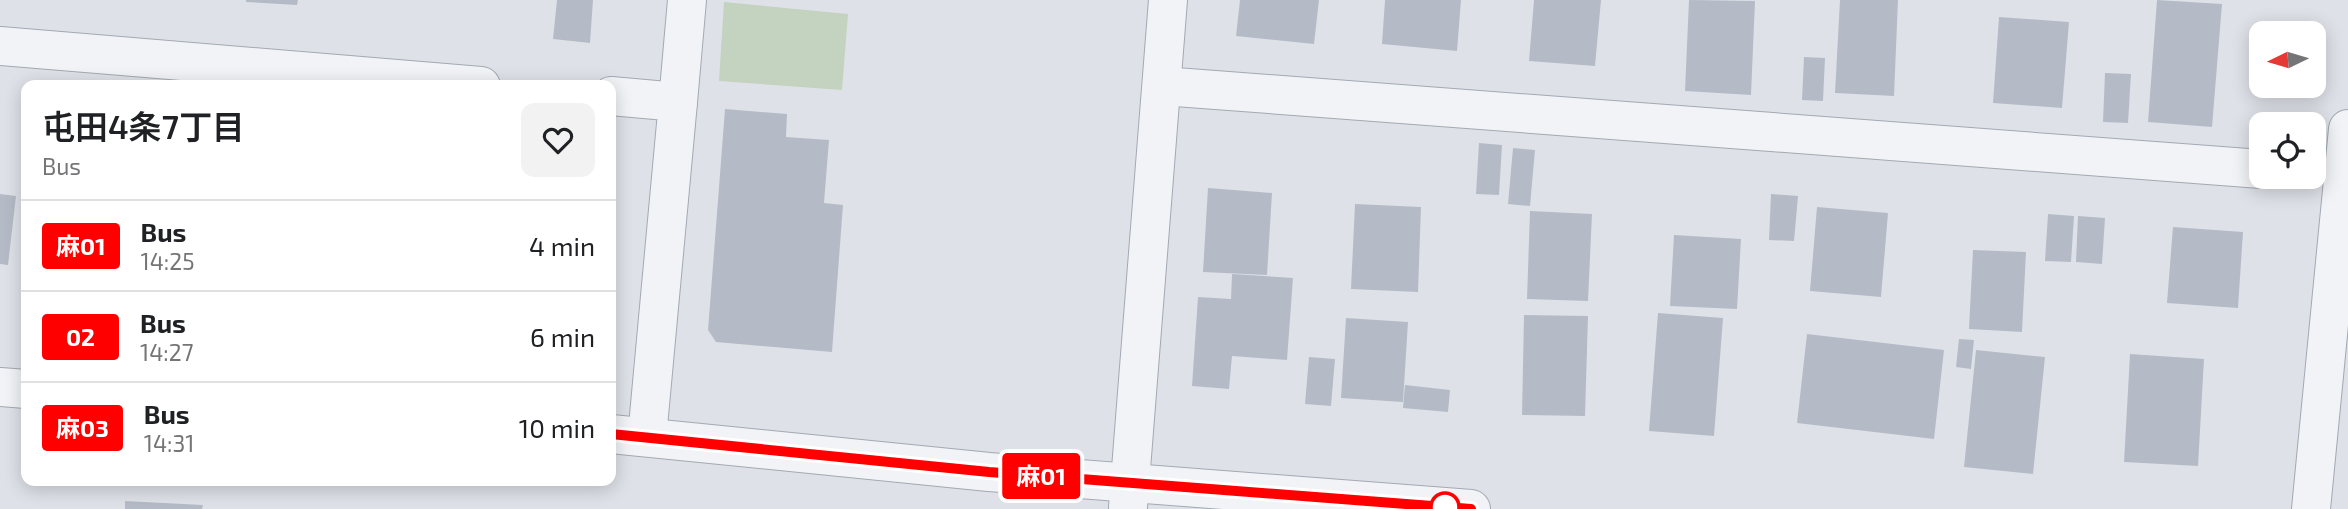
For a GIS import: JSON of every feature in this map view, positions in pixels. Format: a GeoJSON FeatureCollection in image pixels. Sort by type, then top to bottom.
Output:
{"type":"FeatureCollection","features":[{"type":"Feature","properties":{"kind":"street"},"geometry":{"type":"LineString","coordinates":[[687,0],[678,102],[629,436],[989,472],[1129,496],[1471,509]]}},
{"type":"Feature","properties":{"kind":"street"},"geometry":{"type":"LineString","coordinates":[[1129,496],[1168,0]]}},
{"type":"Feature","properties":{"kind":"street"},"geometry":{"type":"LineString","coordinates":[[0,46],[409,80]]}},
{"type":"Feature","properties":{"kind":"street"},"geometry":{"type":"LineString","coordinates":[[1162,86],[2249,168]]}},
{"type":"Feature","properties":{"kind":"street"},"geometry":{"type":"LineString","coordinates":[[616,96],[678,102]]}},
{"type":"Feature","properties":{"kind":"street"},"geometry":{"type":"LineString","coordinates":[[2311,509],[2329,174],[2348,129]]}},
{"type":"Feature","properties":{"kind":"street"},"geometry":{"type":"LineString","coordinates":[[0,387],[21,389]]}},
{"type":"Feature","properties":{"kind":"green space"},"geometry":{"type":"Polygon","coordinates":[[[724,2],[848,14],[842,90],[719,81],[724,2]]]}},
{"type":"Feature","properties":{"kind":"building"},"geometry":{"type":"Polygon","coordinates":[[[246,0],[298,0],[297,5],[246,0]]]}},
{"type":"Feature","properties":{"kind":"building"},"geometry":{"type":"Polygon","coordinates":[[[557,0],[593,0],[590,43],[553,39],[557,0]]]}},
{"type":"Feature","properties":{"kind":"building"},"geometry":{"type":"Polygon","coordinates":[[[1240,0],[1319,0],[1314,44],[1236,36],[1240,0]]]}},
{"type":"Feature","properties":{"kind":"building"},"geometry":{"type":"Polygon","coordinates":[[[1385,0],[1461,0],[1457,51],[1382,44],[1385,0]]]}},
{"type":"Feature","properties":{"kind":"building"},"geometry":{"type":"Polygon","coordinates":[[[1534,0],[1601,0],[1595,66],[1529,61],[1534,0]]]}},
{"type":"Feature","properties":{"kind":"building"},"geometry":{"type":"Polygon","coordinates":[[[1689,0],[1755,1],[1751,95],[1685,91],[1689,0]]]}},
{"type":"Feature","properties":{"kind":"building"},"geometry":{"type":"Polygon","coordinates":[[[1840,0],[1898,0],[1894,96],[1835,93],[1840,0]]]}},
{"type":"Feature","properties":{"kind":"building"},"geometry":{"type":"Polygon","coordinates":[[[2157,0],[2222,4],[2212,127],[2148,122],[2157,0]]]}},
{"type":"Feature","properties":{"kind":"building"},"geometry":{"type":"Polygon","coordinates":[[[1999,17],[2069,22],[2062,108],[1993,103],[1999,17]]]}},
{"type":"Feature","properties":{"kind":"building"},"geometry":{"type":"Polygon","coordinates":[[[1804,57],[1825,58],[1823,101],[1802,100],[1804,57]]]}},
{"type":"Feature","properties":{"kind":"building"},"geometry":{"type":"Polygon","coordinates":[[[2105,73],[2131,74],[2128,123],[2103,122],[2105,73]]]}},
{"type":"Feature","properties":{"kind":"building"},"geometry":{"type":"Polygon","coordinates":[[[725,109],[787,114],[786,137],[829,140],[824,203],[843,205],[832,352],[716,342],[708,330],[725,109]]]}},
{"type":"Feature","properties":{"kind":"building"},"geometry":{"type":"Polygon","coordinates":[[[1479,143],[1502,145],[1499,195],[1476,194],[1479,143]]]}},
{"type":"Feature","properties":{"kind":"building"},"geometry":{"type":"Polygon","coordinates":[[[1513,148],[1535,150],[1530,206],[1508,204],[1513,148]]]}},
{"type":"Feature","properties":{"kind":"building"},"geometry":{"type":"Polygon","coordinates":[[[1208,188],[1272,193],[1267,275],[1203,272],[1208,188]]]}},
{"type":"Feature","properties":{"kind":"building"},"geometry":{"type":"Polygon","coordinates":[[[0,194],[16,196],[8,265],[0,264],[0,194]]]}},
{"type":"Feature","properties":{"kind":"building"},"geometry":{"type":"Polygon","coordinates":[[[1771,194],[1798,196],[1794,241],[1769,240],[1771,194]]]}},
{"type":"Feature","properties":{"kind":"building"},"geometry":{"type":"Polygon","coordinates":[[[1355,204],[1421,207],[1418,292],[1351,289],[1355,204]]]}},
{"type":"Feature","properties":{"kind":"building"},"geometry":{"type":"Polygon","coordinates":[[[1817,207],[1888,213],[1881,297],[1810,291],[1817,207]]]}},
{"type":"Feature","properties":{"kind":"building"},"geometry":{"type":"Polygon","coordinates":[[[1530,211],[1592,214],[1588,301],[1527,299],[1530,211]]]}},
{"type":"Feature","properties":{"kind":"building"},"geometry":{"type":"Polygon","coordinates":[[[2048,214],[2074,216],[2071,262],[2045,261],[2048,214]]]}},
{"type":"Feature","properties":{"kind":"building"},"geometry":{"type":"Polygon","coordinates":[[[2078,216],[2105,218],[2102,264],[2076,262],[2078,216]]]}},
{"type":"Feature","properties":{"kind":"building"},"geometry":{"type":"Polygon","coordinates":[[[2173,227],[2243,232],[2238,308],[2167,303],[2173,227]]]}},
{"type":"Feature","properties":{"kind":"building"},"geometry":{"type":"Polygon","coordinates":[[[1674,235],[1741,239],[1737,309],[1670,306],[1674,235]]]}},
{"type":"Feature","properties":{"kind":"building"},"geometry":{"type":"Polygon","coordinates":[[[1973,250],[2026,252],[2022,332],[1969,329],[1973,250]]]}},
{"type":"Feature","properties":{"kind":"building"},"geometry":{"type":"Polygon","coordinates":[[[1232,274],[1293,278],[1287,360],[1232,356],[1229,389],[1192,386],[1198,297],[1231,299],[1232,274]]]}},
{"type":"Feature","properties":{"kind":"building"},"geometry":{"type":"Polygon","coordinates":[[[1658,313],[1723,318],[1714,436],[1649,431],[1658,313]]]}},
{"type":"Feature","properties":{"kind":"building"},"geometry":{"type":"Polygon","coordinates":[[[1524,315],[1588,316],[1585,416],[1522,415],[1524,315]]]}},
{"type":"Feature","properties":{"kind":"building"},"geometry":{"type":"Polygon","coordinates":[[[1346,318],[1408,322],[1403,402],[1341,398],[1346,318]]]}},
{"type":"Feature","properties":{"kind":"building"},"geometry":{"type":"Polygon","coordinates":[[[1807,334],[1944,350],[1934,439],[1797,423],[1807,334]]]}},
{"type":"Feature","properties":{"kind":"building"},"geometry":{"type":"Polygon","coordinates":[[[1959,339],[1974,340],[1971,369],[1956,367],[1959,339]]]}},
{"type":"Feature","properties":{"kind":"building"},"geometry":{"type":"Polygon","coordinates":[[[1976,350],[2045,357],[2033,474],[1964,467],[1976,350]]]}},
{"type":"Feature","properties":{"kind":"building"},"geometry":{"type":"Polygon","coordinates":[[[2130,354],[2204,359],[2198,466],[2124,462],[2130,354]]]}},
{"type":"Feature","properties":{"kind":"building"},"geometry":{"type":"Polygon","coordinates":[[[1309,357],[1335,359],[1331,406],[1305,404],[1309,357]]]}},
{"type":"Feature","properties":{"kind":"building"},"geometry":{"type":"Polygon","coordinates":[[[1405,385],[1450,390],[1448,412],[1403,408],[1405,385]]]}},
{"type":"Feature","properties":{"kind":"building"},"geometry":{"type":"Polygon","coordinates":[[[125,501],[203,505],[202,509],[125,509],[125,501]]]}},
{"type":"Feature","properties":{"kind":"bus line","name":"麻01"},"geometry":{"type":"LineString","coordinates":[[616,434],[989,472],[1471,509]]}}]}
